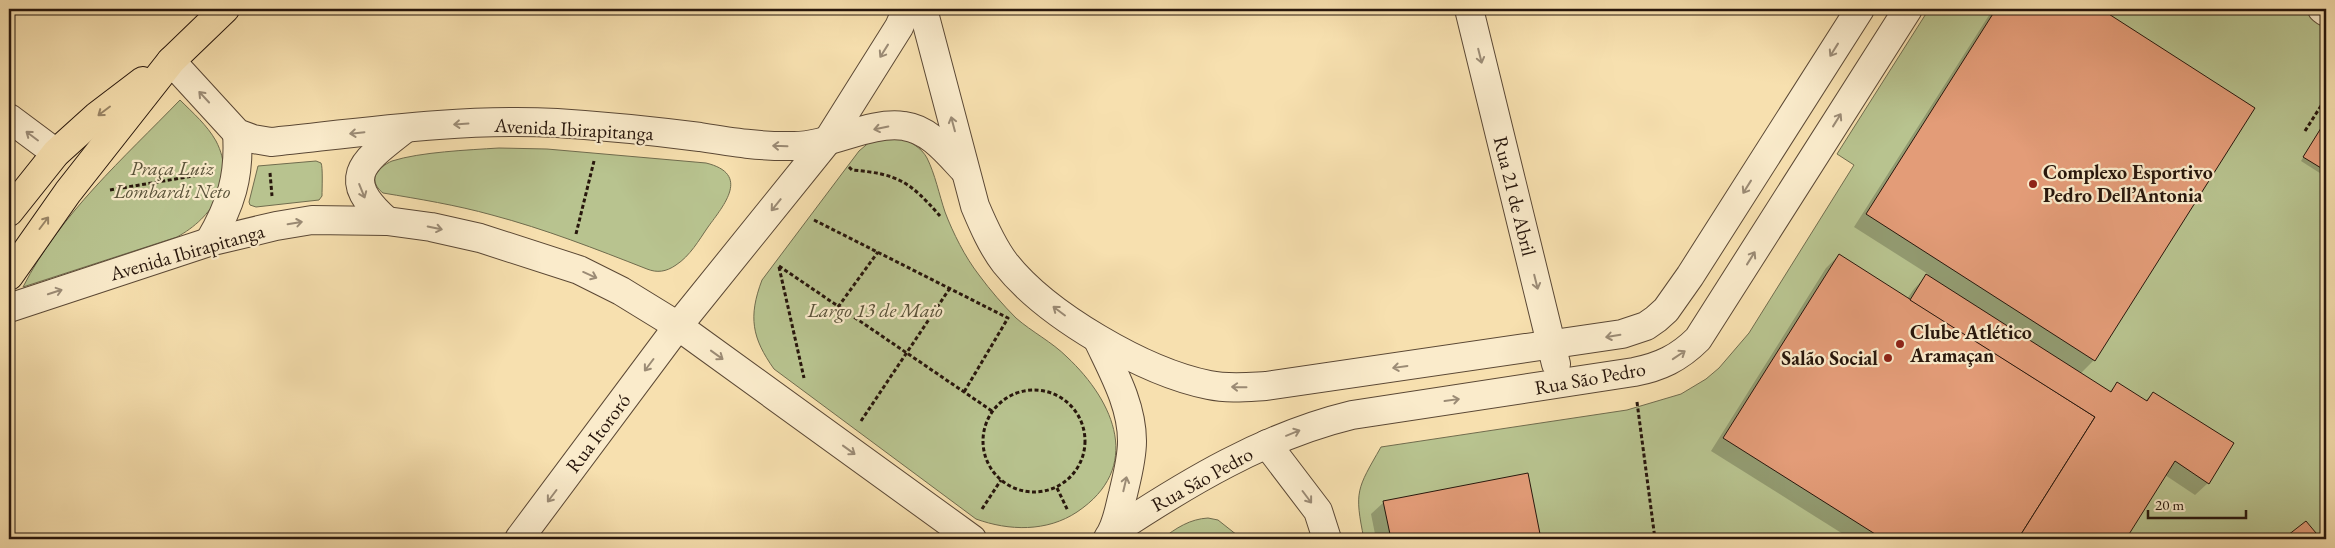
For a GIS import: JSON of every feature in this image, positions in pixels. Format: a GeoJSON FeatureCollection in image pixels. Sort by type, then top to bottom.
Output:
{"type":"FeatureCollection","features":[{"type":"Feature","properties":{"kind":"main road"},"geometry":{"type":"LineString","coordinates":[[9,276],[68,192],[171,62],[226,9]]}},
{"type":"Feature","properties":{"kind":"main road"},"geometry":{"type":"LineString","coordinates":[[9,212],[56,153],[97,116],[171,62]]}},
{"type":"Feature","properties":{"kind":"street"},"geometry":{"type":"LineString","coordinates":[[907,9],[898,27],[828,140],[678,326],[972,539]]}},
{"type":"Feature","properties":{"kind":"street"},"geometry":{"type":"LineString","coordinates":[[923,9],[975,206],[986,232],[1005,263],[1032,290],[1098,340],[1118,382],[1129,413],[1132,441],[1130,465],[1110,535]]}},
{"type":"Feature","properties":{"kind":"street","name":"Rua 21 de Abril"},"geometry":{"type":"LineString","coordinates":[[1469,9],[1561,384]]}},
{"type":"Feature","properties":{"kind":"street","name":"Rua São Pedro"},"geometry":{"type":"LineString","coordinates":[[1098,340],[1143,363],[1184,378],[1210,385],[1240,388],[1551,346],[1636,330],[1656,319],[1666,310],[1690,276],[1860,9]]}},
{"type":"Feature","properties":{"kind":"street","name":"Rua São Pedro"},"geometry":{"type":"LineString","coordinates":[[1110,535],[1203,475],[1267,444],[1324,422],[1352,415],[1634,372],[1662,365],[1676,358],[1698,339],[1908,9]]}},
{"type":"Feature","properties":{"kind":"street"},"geometry":{"type":"LineString","coordinates":[[2322,9],[2326,12]]}},
{"type":"Feature","properties":{"kind":"street","name":"Avenida Ibirapitanga"},"geometry":{"type":"LineString","coordinates":[[171,62],[238,133],[253,139],[271,142],[406,128],[476,124],[558,123],[698,137],[750,145],[796,146],[885,126],[905,126],[930,137],[966,171]]}},
{"type":"Feature","properties":{"kind":"street"},"geometry":{"type":"LineString","coordinates":[[9,118],[56,153]]}},
{"type":"Feature","properties":{"kind":"street"},"geometry":{"type":"LineString","coordinates":[[387,221],[370,206],[361,193],[358,179],[365,164],[406,128]]}},
{"type":"Feature","properties":{"kind":"street"},"geometry":{"type":"LineString","coordinates":[[209,242],[233,195],[239,150],[238,133]]}},
{"type":"Feature","properties":{"kind":"street","name":"Avenida Ibirapitanga"},"geometry":{"type":"LineString","coordinates":[[9,308],[209,242],[276,226],[312,220],[387,221],[432,227],[480,238],[578,270],[621,291],[678,326]]}},
{"type":"Feature","properties":{"kind":"street","name":"Rua Itororó"},"geometry":{"type":"LineString","coordinates":[[519,539],[678,326]]}},
{"type":"Feature","properties":{"kind":"street"},"geometry":{"type":"LineString","coordinates":[[1267,444],[1318,511],[1327,539]]}},
{"type":"Feature","properties":{"kind":"path"},"geometry":{"type":"LineString","coordinates":[[2305,132],[2326,98]]}},
{"type":"Feature","properties":{"kind":"path"},"geometry":{"type":"LineString","coordinates":[[828,140],[852,170],[874,172],[901,180],[917,190],[940,216]]}},
{"type":"Feature","properties":{"kind":"path"},"geometry":{"type":"LineString","coordinates":[[271,142],[270,177],[276,226]]}},
{"type":"Feature","properties":{"kind":"path"},"geometry":{"type":"LineString","coordinates":[[576,234],[594,161]]}},
{"type":"Feature","properties":{"kind":"path"},"geometry":{"type":"LineString","coordinates":[[102,192],[212,173],[270,177]]}},
{"type":"Feature","properties":{"kind":"path"},"geometry":{"type":"LineString","coordinates":[[814,220],[1008,318],[964,392]]}},
{"type":"Feature","properties":{"kind":"path"},"geometry":{"type":"LineString","coordinates":[[838,307],[878,252]]}},
{"type":"Feature","properties":{"kind":"path"},"geometry":{"type":"LineString","coordinates":[[806,385],[779,266],[992,411]]}},
{"type":"Feature","properties":{"kind":"path"},"geometry":{"type":"LineString","coordinates":[[858,424],[950,288]]}},
{"type":"Feature","properties":{"kind":"path"},"geometry":{"type":"LineString","coordinates":[[1634,372],[1655,539]]}},
{"type":"Feature","properties":{"kind":"path"},"geometry":{"type":"LineString","coordinates":[[1028,390],[1043,390],[1062,398],[1078,414],[1084,426],[1084,455],[1078,468],[1069,480],[1057,488],[1043,492],[1028,492],[1014,489],[1001,480],[991,469],[984,455],[985,424],[992,411],[1002,400],[1014,393],[1028,390]]}},
{"type":"Feature","properties":{"kind":"path"},"geometry":{"type":"LineString","coordinates":[[979,514],[1001,480]]}},
{"type":"Feature","properties":{"kind":"path"},"geometry":{"type":"LineString","coordinates":[[1057,488],[1068,511]]}},
{"type":"Feature","properties":{"kind":"green space","name":"Clube Atlético Aramaçan"},"geometry":{"type":"Polygon","coordinates":[[[1929,9],[2326,9],[2326,539],[1364,539],[1359,510],[1360,491],[1362,482],[1381,447],[1627,410],[1681,394],[1706,379],[1719,368],[1749,333],[1854,165],[1837,154],[1929,9]]]}},
{"type":"Feature","properties":{"kind":"green space","name":"Praça Luiz Lombardi Neto"},"geometry":{"type":"Polygon","coordinates":[[[180,100],[200,119],[216,141],[222,156],[224,170],[222,184],[210,209],[201,220],[177,237],[23,287],[38,260],[74,211],[115,165],[180,100]]]}},
{"type":"Feature","properties":{"kind":"green space","name":"Largo 13 de Maio"},"geometry":{"type":"Polygon","coordinates":[[[901,137],[925,154],[935,177],[945,212],[952,228],[964,253],[979,275],[1016,318],[1067,357],[1084,375],[1098,394],[1109,414],[1115,435],[1115,455],[1110,476],[1097,495],[1077,512],[1065,519],[1028,528],[1001,526],[976,519],[774,369],[761,347],[754,327],[754,316],[762,280],[859,151],[872,140],[901,137]]]}},
{"type":"Feature","properties":{"kind":"green space"},"geometry":{"type":"Polygon","coordinates":[[[499,148],[547,149],[706,163],[720,168],[728,175],[731,182],[730,191],[721,209],[690,252],[672,267],[654,271],[570,240],[478,211],[383,193],[375,182],[378,172],[392,161],[430,153],[499,148]]]}},
{"type":"Feature","properties":{"kind":"green space"},"geometry":{"type":"Polygon","coordinates":[[[316,161],[321,163],[322,169],[322,196],[319,200],[256,207],[250,205],[249,202],[258,166],[316,161]]]}},
{"type":"Feature","properties":{"kind":"green space"},"geometry":{"type":"Polygon","coordinates":[[[1208,518],[1218,520],[1242,539],[1162,539],[1184,525],[1195,520],[1208,518]]]}},
{"type":"Feature","properties":{"kind":"building","name":"Complexo Esportivo Pedro Dell’Antonia"},"geometry":{"type":"Polygon","coordinates":[[[1996,9],[2101,9],[2255,108],[2095,361],[1866,214],[1996,9]]]}},
{"type":"Feature","properties":{"kind":"building"},"geometry":{"type":"Polygon","coordinates":[[[2326,120],[2326,171],[2303,157],[2326,120]]]}},
{"type":"Feature","properties":{"kind":"building","name":"Salão Social"},"geometry":{"type":"Polygon","coordinates":[[[1839,254],[2095,417],[2018,539],[1883,539],[1723,438],[1839,254]]]}},
{"type":"Feature","properties":{"kind":"building"},"geometry":{"type":"Polygon","coordinates":[[[1926,274],[2111,392],[2117,382],[2147,401],[2153,392],[2234,443],[2209,484],[2175,461],[2126,539],[2018,539],[2095,417],[1910,300],[1926,274]]]}},
{"type":"Feature","properties":{"kind":"building"},"geometry":{"type":"Polygon","coordinates":[[[1528,473],[1541,539],[1391,539],[1383,501],[1528,473]]]}},
{"type":"Feature","properties":{"kind":"building"},"geometry":{"type":"Polygon","coordinates":[[[2306,521],[2321,539],[2283,539],[2306,521]]]}},
{"type":"Feature","properties":{"kind":"place","name":"Complexo Esportivo Pedro Dell’Antonia"},"geometry":{"type":"Point","coordinates":[2033,184]}},
{"type":"Feature","properties":{"kind":"place","name":"Clube Atlético Aramaçan"},"geometry":{"type":"Point","coordinates":[1900,344]}},
{"type":"Feature","properties":{"kind":"place","name":"Salão Social"},"geometry":{"type":"Point","coordinates":[1888,358]}}]}
